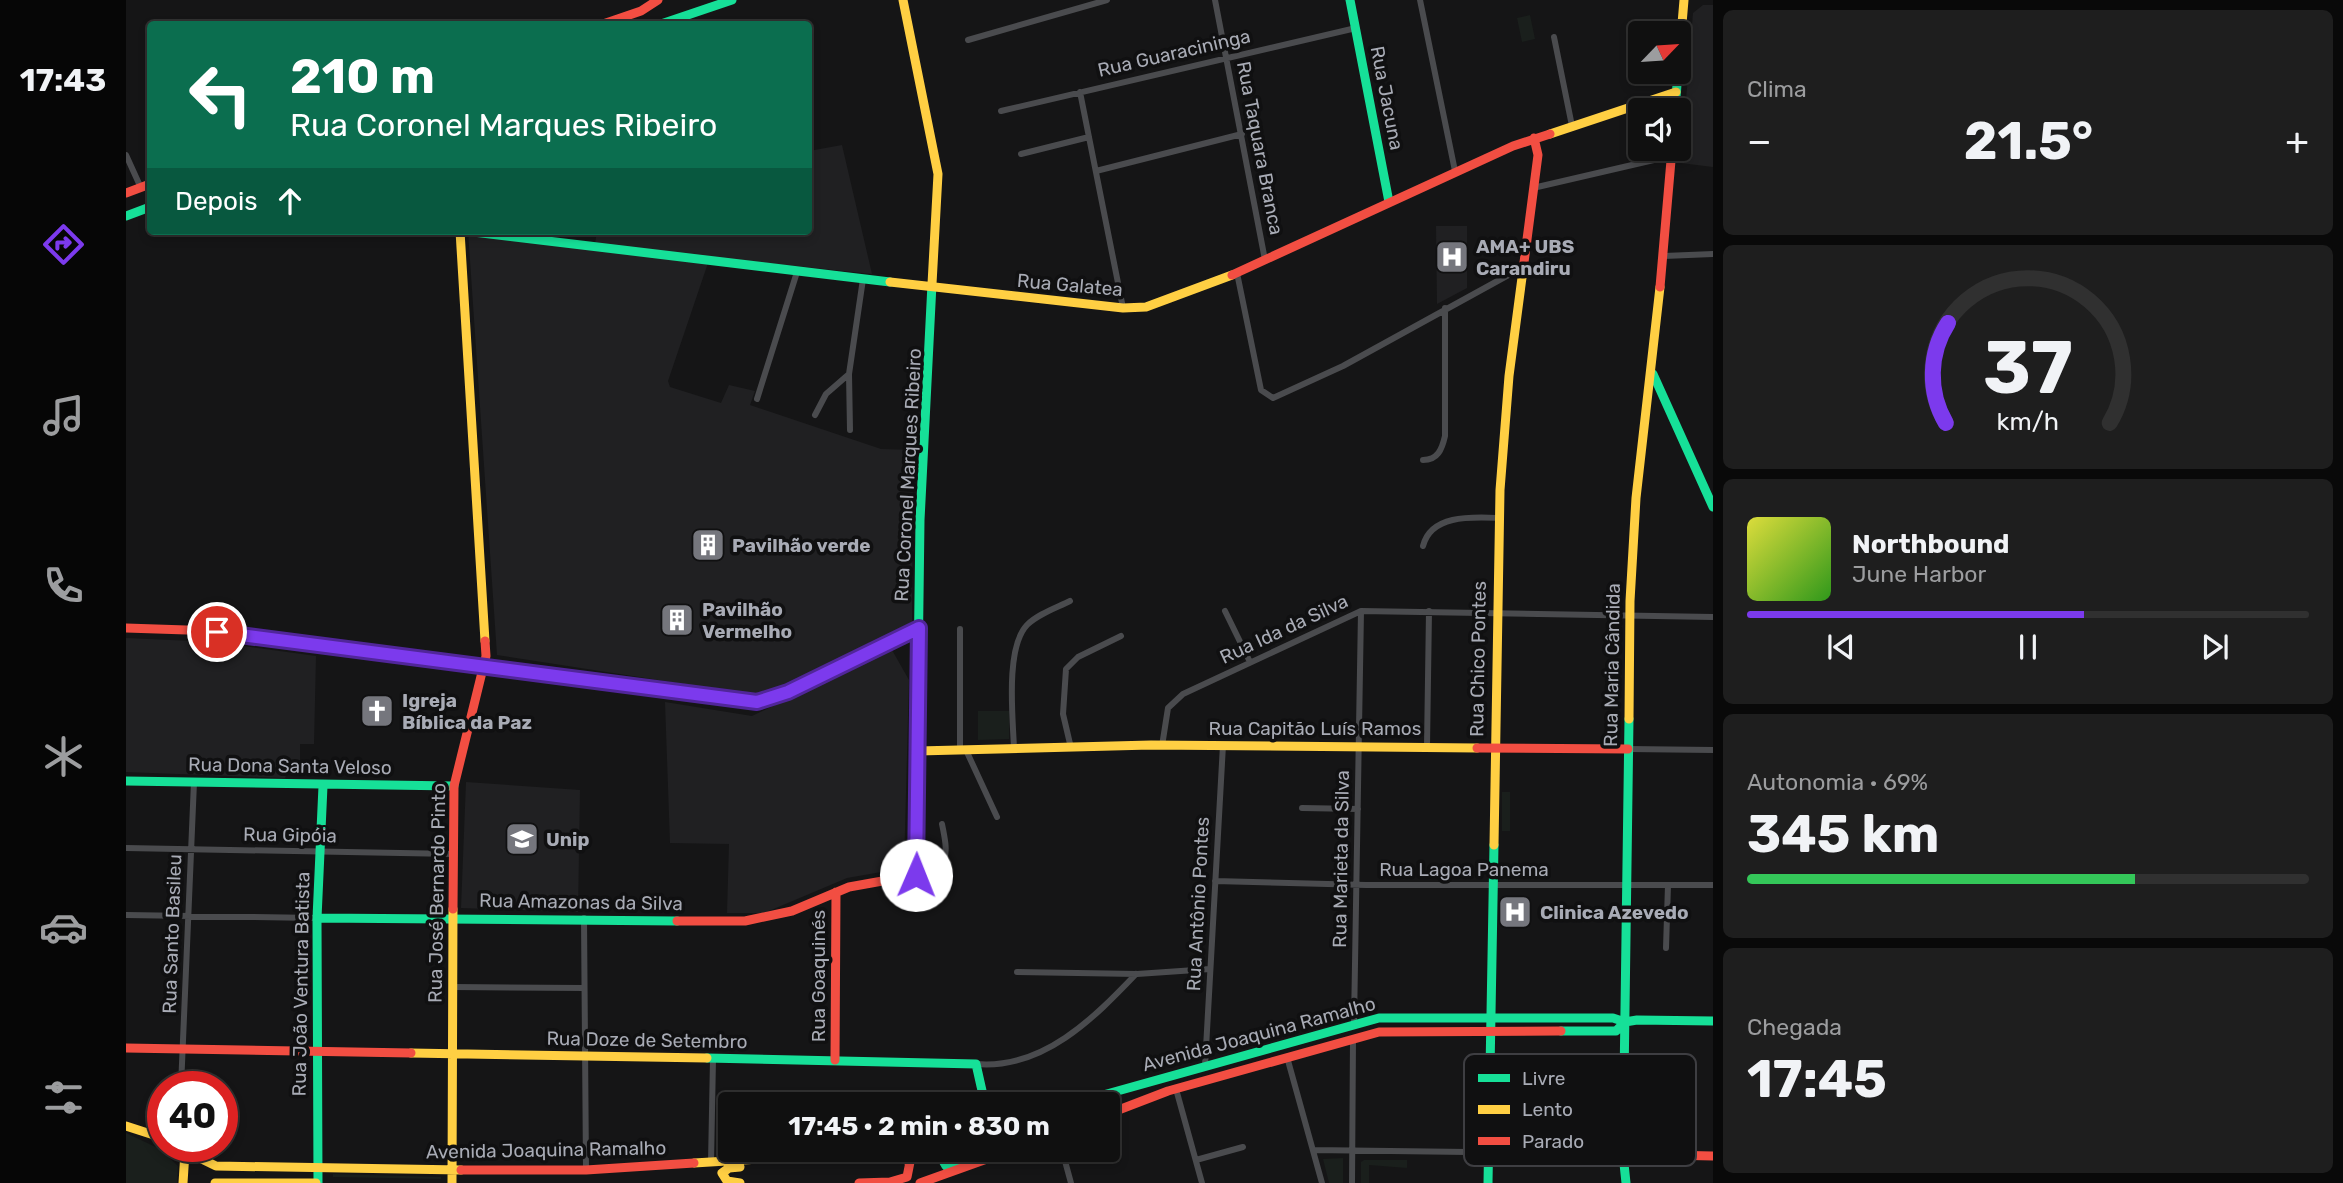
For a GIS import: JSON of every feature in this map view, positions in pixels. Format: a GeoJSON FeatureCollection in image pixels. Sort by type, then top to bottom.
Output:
{"type":"FeatureCollection","features":[{"type":"Feature","properties":{"kind":"street"},"geometry":{"type":"LineString","coordinates":[[612,21],[641,11],[658,0]]}},
{"type":"Feature","properties":{"kind":"street"},"geometry":{"type":"LineString","coordinates":[[670,21],[732,0]]}},
{"type":"Feature","properties":{"kind":"street","name":"Rua Coronel Marques Ribeiro"},"geometry":{"type":"LineString","coordinates":[[126,628],[222,632],[757,702],[788,692],[919,628],[920,520],[938,174],[903,0]]}},
{"type":"Feature","properties":{"kind":"street"},"geometry":{"type":"LineString","coordinates":[[968,40],[1107,0]]}},
{"type":"Feature","properties":{"kind":"street","name":"Rua Taquara Branca"},"geometry":{"type":"LineString","coordinates":[[1215,0],[1265,260]]}},
{"type":"Feature","properties":{"kind":"street","name":"Rua Jacuna"},"geometry":{"type":"LineString","coordinates":[[1350,0],[1389,202]]}},
{"type":"Feature","properties":{"kind":"street"},"geometry":{"type":"LineString","coordinates":[[1420,0],[1455,171]]}},
{"type":"Feature","properties":{"kind":"street"},"geometry":{"type":"LineString","coordinates":[[1684,0],[1685,13]]}},
{"type":"Feature","properties":{"kind":"street"},"geometry":{"type":"LineString","coordinates":[[1684,21],[1687,5],[1693,0]]}},
{"type":"Feature","properties":{"kind":"street","name":"Rua Guaracininga"},"geometry":{"type":"LineString","coordinates":[[1001,111],[1356,28]]}},
{"type":"Feature","properties":{"kind":"street"},"geometry":{"type":"LineString","coordinates":[[1554,37],[1572,126]]}},
{"type":"Feature","properties":{"kind":"street"},"geometry":{"type":"LineString","coordinates":[[1676,98],[1677,84]]}},
{"type":"Feature","properties":{"kind":"street"},"geometry":{"type":"LineString","coordinates":[[1080,92],[1123,308]]}},
{"type":"Feature","properties":{"kind":"street","name":"Rua Galatea"},"geometry":{"type":"LineString","coordinates":[[495,235],[1123,308],[1158,304],[1237,273],[1455,171],[1534,138],[1676,92]]}},
{"type":"Feature","properties":{"kind":"street"},"geometry":{"type":"LineString","coordinates":[[1096,171],[1242,134]]}},
{"type":"Feature","properties":{"kind":"street"},"geometry":{"type":"LineString","coordinates":[[1021,154],[1089,136]]}},
{"type":"Feature","properties":{"kind":"street","name":"Rua Chico Pontes"},"geometry":{"type":"LineString","coordinates":[[1490,1054],[1493,746],[1499,518],[1509,376],[1538,155],[1534,138]]}},
{"type":"Feature","properties":{"kind":"street"},"geometry":{"type":"LineString","coordinates":[[126,155],[146,186],[126,193]]}},
{"type":"Feature","properties":{"kind":"street"},"geometry":{"type":"LineString","coordinates":[[1534,188],[1640,161]]}},
{"type":"Feature","properties":{"kind":"street","name":"Rua Maria Cândida"},"geometry":{"type":"LineString","coordinates":[[1625,1054],[1630,615],[1636,498],[1664,256],[1670,161]]}},
{"type":"Feature","properties":{"kind":"street"},"geometry":{"type":"LineString","coordinates":[[126,216],[147,208]]}},
{"type":"Feature","properties":{"kind":"street","name":"Rua José Bernardo Pinto"},"geometry":{"type":"LineString","coordinates":[[452,1183],[454,786],[485,665],[462,235]]}},
{"type":"Feature","properties":{"kind":"street"},"geometry":{"type":"LineString","coordinates":[[1664,256],[1713,254]]}},
{"type":"Feature","properties":{"kind":"street"},"geometry":{"type":"LineString","coordinates":[[1237,273],[1261,390],[1273,398],[1343,366],[1523,267]]}},
{"type":"Feature","properties":{"kind":"street"},"geometry":{"type":"LineString","coordinates":[[757,399],[797,272]]}},
{"type":"Feature","properties":{"kind":"street"},"geometry":{"type":"LineString","coordinates":[[850,430],[849,374],[863,279]]}},
{"type":"Feature","properties":{"kind":"street"},"geometry":{"type":"LineString","coordinates":[[1423,460],[1434,458],[1445,436],[1445,308]]}},
{"type":"Feature","properties":{"kind":"street"},"geometry":{"type":"LineString","coordinates":[[1652,372],[1713,507]]}},
{"type":"Feature","properties":{"kind":"street"},"geometry":{"type":"LineString","coordinates":[[815,415],[826,394],[849,374]]}},
{"type":"Feature","properties":{"kind":"street"},"geometry":{"type":"LineString","coordinates":[[1648,408],[1661,406],[1671,416]]}},
{"type":"Feature","properties":{"kind":"street"},"geometry":{"type":"LineString","coordinates":[[1423,547],[1427,536],[1452,519],[1464,516],[1499,518]]}},
{"type":"Feature","properties":{"kind":"street"},"geometry":{"type":"LineString","coordinates":[[1014,750],[1015,645],[1025,626],[1035,618],[1070,601]]}},
{"type":"Feature","properties":{"kind":"street"},"geometry":{"type":"LineString","coordinates":[[1225,611],[1250,662]]}},
{"type":"Feature","properties":{"kind":"street","name":"Rua Ida da Silva"},"geometry":{"type":"LineString","coordinates":[[1162,746],[1165,716],[1174,701],[1250,662],[1361,611],[1713,617]]}},
{"type":"Feature","properties":{"kind":"street","name":"Rua Marieta da Silva"},"geometry":{"type":"LineString","coordinates":[[1354,1023],[1361,611]]}},
{"type":"Feature","properties":{"kind":"street"},"geometry":{"type":"LineString","coordinates":[[1427,746],[1429,611]]}},
{"type":"Feature","properties":{"kind":"street"},"geometry":{"type":"LineString","coordinates":[[916,875],[919,628]]}},
{"type":"Feature","properties":{"kind":"street"},"geometry":{"type":"LineString","coordinates":[[960,629],[963,750],[997,817]]}},
{"type":"Feature","properties":{"kind":"street"},"geometry":{"type":"LineString","coordinates":[[1071,749],[1063,714],[1066,669],[1078,657],[1121,636]]}},
{"type":"Feature","properties":{"kind":"street","name":"Rua Capitão Luís Ramos"},"geometry":{"type":"LineString","coordinates":[[918,751],[1223,745],[1713,750]]}},
{"type":"Feature","properties":{"kind":"street","name":"Rua Antônio Pontes"},"geometry":{"type":"LineString","coordinates":[[1205,1066],[1223,745]]}},
{"type":"Feature","properties":{"kind":"street","name":"Rua Dona Santa Veloso"},"geometry":{"type":"LineString","coordinates":[[126,780],[323,786],[454,786]]}},
{"type":"Feature","properties":{"kind":"street","name":"Rua Santo Basileu"},"geometry":{"type":"LineString","coordinates":[[182,1071],[194,782]]}},
{"type":"Feature","properties":{"kind":"street","name":"Rua João Ventura Batista"},"geometry":{"type":"LineString","coordinates":[[317,1183],[317,918],[323,786]]}},
{"type":"Feature","properties":{"kind":"street"},"geometry":{"type":"LineString","coordinates":[[1302,808],[1358,809]]}},
{"type":"Feature","properties":{"kind":"street","name":"Rua Amazonas da Silva"},"geometry":{"type":"LineString","coordinates":[[126,915],[745,921],[792,911],[836,892],[932,873],[945,859],[947,848],[942,824]]}},
{"type":"Feature","properties":{"kind":"street","name":"Rua Gipóia"},"geometry":{"type":"LineString","coordinates":[[126,848],[454,854]]}},
{"type":"Feature","properties":{"kind":"street","name":"Rua Lagoa Panema"},"geometry":{"type":"LineString","coordinates":[[1215,881],[1356,885],[1713,885]]}},
{"type":"Feature","properties":{"kind":"street"},"geometry":{"type":"LineString","coordinates":[[1666,948],[1668,885]]}},
{"type":"Feature","properties":{"kind":"street","name":"Rua Goaquinés"},"geometry":{"type":"LineString","coordinates":[[835,1060],[836,892]]}},
{"type":"Feature","properties":{"kind":"street"},"geometry":{"type":"LineString","coordinates":[[584,918],[586,1170]]}},
{"type":"Feature","properties":{"kind":"street"},"geometry":{"type":"LineString","coordinates":[[1017,972],[1137,974],[1210,970]]}},
{"type":"Feature","properties":{"kind":"street","name":"Rua Doze de Setembro"},"geometry":{"type":"LineString","coordinates":[[126,1048],[976,1064],[1013,1061],[1068,1037],[1092,1020],[1137,974]]}},
{"type":"Feature","properties":{"kind":"street"},"geometry":{"type":"LineString","coordinates":[[453,987],[584,988]]}},
{"type":"Feature","properties":{"kind":"street","name":"Avenida Joaquina Ramalho"},"geometry":{"type":"LineString","coordinates":[[1113,1092],[1379,1018],[1616,1018],[1625,1022],[1713,1021]]}},
{"type":"Feature","properties":{"kind":"street","name":"Avenida Joaquina Ramalho"},"geometry":{"type":"LineString","coordinates":[[1120,1109],[1176,1088],[1379,1032],[1616,1031],[1625,1022]]}},
{"type":"Feature","properties":{"kind":"street"},"geometry":{"type":"LineString","coordinates":[[1352,1183],[1353,1039]]}},
{"type":"Feature","properties":{"kind":"street"},"geometry":{"type":"LineString","coordinates":[[1287,1057],[1322,1183]]}},
{"type":"Feature","properties":{"kind":"street"},"geometry":{"type":"LineString","coordinates":[[711,1163],[713,1059]]}},
{"type":"Feature","properties":{"kind":"street"},"geometry":{"type":"LineString","coordinates":[[976,1064],[982,1092]]}},
{"type":"Feature","properties":{"kind":"street"},"geometry":{"type":"LineString","coordinates":[[1176,1088],[1202,1183]]}},
{"type":"Feature","properties":{"kind":"street"},"geometry":{"type":"LineString","coordinates":[[126,1126],[147,1132]]}},
{"type":"Feature","properties":{"kind":"street"},"geometry":{"type":"LineString","coordinates":[[1196,1160],[1243,1147]]}},
{"type":"Feature","properties":{"kind":"street"},"geometry":{"type":"LineString","coordinates":[[1313,1150],[1353,1148],[1464,1151]]}},
{"type":"Feature","properties":{"kind":"street"},"geometry":{"type":"LineString","coordinates":[[183,1183],[184,1162]]}},
{"type":"Feature","properties":{"kind":"street","name":"Avenida Joaquina Ramalho"},"geometry":{"type":"LineString","coordinates":[[208,1162],[216,1166],[452,1170],[586,1170],[742,1162]]}},
{"type":"Feature","properties":{"kind":"street"},"geometry":{"type":"LineString","coordinates":[[740,1183],[727,1181],[722,1174],[729,1168],[765,1165],[770,1162]]}},
{"type":"Feature","properties":{"kind":"street"},"geometry":{"type":"LineString","coordinates":[[859,1183],[890,1182],[907,1177],[910,1162]]}},
{"type":"Feature","properties":{"kind":"street"},"geometry":{"type":"LineString","coordinates":[[944,1162],[946,1166],[969,1165]]}},
{"type":"Feature","properties":{"kind":"street"},"geometry":{"type":"LineString","coordinates":[[920,1183],[938,1180],[978,1162]]}},
{"type":"Feature","properties":{"kind":"street"},"geometry":{"type":"LineString","coordinates":[[1065,1162],[1071,1183]]}},
{"type":"Feature","properties":{"kind":"street"},"geometry":{"type":"LineString","coordinates":[[215,1183],[317,1183]]}},
{"type":"Feature","properties":{"kind":"shaded area"},"geometry":{"type":"Polygon","coordinates":[[[1703,5],[1713,5],[1713,167],[1681,163],[1691,161],[1691,98],[1686,98],[1687,84],[1691,84],[1693,13],[1703,5]]]}},
{"type":"Feature","properties":{"kind":"shaded area"},"geometry":{"type":"Polygon","coordinates":[[[1530,15],[1535,39],[1522,42],[1517,18],[1530,15]]]}},
{"type":"Feature","properties":{"kind":"shaded area"},"geometry":{"type":"Polygon","coordinates":[[[842,145],[872,274],[710,257],[668,381],[670,387],[721,403],[729,385],[755,391],[750,405],[881,449],[913,450],[912,622],[767,694],[755,695],[497,655],[468,235],[507,235],[595,244],[596,235],[812,235],[812,150],[842,145]]]}},
{"type":"Feature","properties":{"kind":"shaded area","name":"AMA+ UBS Carandiru"},"geometry":{"type":"Polygon","coordinates":[[[1436,226],[1467,226],[1467,288],[1437,304],[1436,226]]]}},
{"type":"Feature","properties":{"kind":"shaded area"},"geometry":{"type":"Polygon","coordinates":[[[126,638],[215,642],[316,656],[314,744],[300,744],[300,763],[292,763],[285,778],[126,772],[126,638]]]}},
{"type":"Feature","properties":{"kind":"shaded area"},"geometry":{"type":"Polygon","coordinates":[[[892,650],[909,680],[904,868],[847,878],[764,913],[727,913],[729,844],[670,843],[665,702],[752,716],[892,650]]]}},
{"type":"Feature","properties":{"kind":"shaded area"},"geometry":{"type":"Polygon","coordinates":[[[978,711],[1009,711],[1009,739],[978,740],[978,711]]]}},
{"type":"Feature","properties":{"kind":"shaded area","name":"Unip"},"geometry":{"type":"Polygon","coordinates":[[[466,782],[580,790],[578,912],[461,908],[466,782]]]}},
{"type":"Feature","properties":{"kind":"shaded area"},"geometry":{"type":"Polygon","coordinates":[[[1502,792],[1510,792],[1510,831],[1502,831],[1502,792]]]}},
{"type":"Feature","properties":{"kind":"shaded area"},"geometry":{"type":"Polygon","coordinates":[[[126,1133],[147,1143],[147,1162],[174,1162],[178,1166],[177,1183],[126,1183],[126,1133]]]}},
{"type":"Feature","properties":{"kind":"shaded area"},"geometry":{"type":"Polygon","coordinates":[[[1343,1158],[1343,1183],[1329,1183],[1323,1159],[1343,1158]]]}},
{"type":"Feature","properties":{"kind":"shaded area"},"geometry":{"type":"Polygon","coordinates":[[[1407,1160],[1407,1168],[1369,1165],[1369,1183],[1361,1183],[1361,1162],[1407,1160]]]}},
{"type":"Feature","properties":{"kind":"shaded area"},"geometry":{"type":"Polygon","coordinates":[[[333,1174],[441,1177],[441,1179],[333,1177],[333,1174]]]}},
{"type":"Feature","properties":{"kind":"traffic: fast"},"geometry":{"type":"LineString","coordinates":[[670,21],[732,0]]}},
{"type":"Feature","properties":{"kind":"traffic: fast"},"geometry":{"type":"LineString","coordinates":[[1350,0],[1389,202]]}},
{"type":"Feature","properties":{"kind":"traffic: fast"},"geometry":{"type":"LineString","coordinates":[[1676,98],[1677,84]]}},
{"type":"Feature","properties":{"kind":"traffic: fast"},"geometry":{"type":"LineString","coordinates":[[126,216],[147,208]]}},
{"type":"Feature","properties":{"kind":"traffic: fast"},"geometry":{"type":"LineString","coordinates":[[498,235],[890,282]]}},
{"type":"Feature","properties":{"kind":"traffic: fast"},"geometry":{"type":"LineString","coordinates":[[918,675],[920,520],[932,284]]}},
{"type":"Feature","properties":{"kind":"traffic: fast"},"geometry":{"type":"LineString","coordinates":[[1653,374],[1713,507]]}},
{"type":"Feature","properties":{"kind":"traffic: fast"},"geometry":{"type":"LineString","coordinates":[[422,657],[757,702],[788,692],[919,628]]}},
{"type":"Feature","properties":{"kind":"traffic: fast"},"geometry":{"type":"LineString","coordinates":[[1624,1054],[1629,719]]}},
{"type":"Feature","properties":{"kind":"traffic: fast"},"geometry":{"type":"LineString","coordinates":[[126,781],[454,786]]}},
{"type":"Feature","properties":{"kind":"traffic: fast"},"geometry":{"type":"LineString","coordinates":[[318,1183],[317,918],[323,786]]}},
{"type":"Feature","properties":{"kind":"traffic: fast"},"geometry":{"type":"LineString","coordinates":[[1490,1054],[1494,845]]}},
{"type":"Feature","properties":{"kind":"traffic: fast"},"geometry":{"type":"LineString","coordinates":[[317,918],[677,921]]}},
{"type":"Feature","properties":{"kind":"traffic: fast"},"geometry":{"type":"LineString","coordinates":[[1114,1092],[1379,1018],[1613,1018],[1625,1022]]}},
{"type":"Feature","properties":{"kind":"traffic: fast"},"geometry":{"type":"LineString","coordinates":[[1561,1031],[1616,1031],[1625,1022],[1637,1020],[1713,1021]]}},
{"type":"Feature","properties":{"kind":"traffic: fast"},"geometry":{"type":"LineString","coordinates":[[707,1058],[976,1064],[982,1092]]}},
{"type":"Feature","properties":{"kind":"traffic: fast"},"geometry":{"type":"LineString","coordinates":[[944,1162],[946,1166],[957,1165]]}},
{"type":"Feature","properties":{"kind":"traffic: fast"},"geometry":{"type":"LineString","coordinates":[[1488,1166],[1488,1183]]}},
{"type":"Feature","properties":{"kind":"traffic: fast"},"geometry":{"type":"LineString","coordinates":[[1624,1166],[1626,1183]]}},
{"type":"Feature","properties":{"kind":"traffic: slow"},"geometry":{"type":"LineString","coordinates":[[903,0],[938,174],[932,284]]}},
{"type":"Feature","properties":{"kind":"traffic: slow"},"geometry":{"type":"LineString","coordinates":[[1682,21],[1684,0]]}},
{"type":"Feature","properties":{"kind":"traffic: slow"},"geometry":{"type":"LineString","coordinates":[[1550,134],[1676,92]]}},
{"type":"Feature","properties":{"kind":"traffic: slow"},"geometry":{"type":"LineString","coordinates":[[460,235],[485,641]]}},
{"type":"Feature","properties":{"kind":"traffic: slow"},"geometry":{"type":"LineString","coordinates":[[1494,845],[1500,490],[1509,376],[1523,270]]}},
{"type":"Feature","properties":{"kind":"traffic: slow"},"geometry":{"type":"LineString","coordinates":[[890,282],[1123,308],[1146,307],[1232,275]]}},
{"type":"Feature","properties":{"kind":"traffic: slow"},"geometry":{"type":"LineString","coordinates":[[1629,719],[1630,601],[1636,498],[1660,287]]}},
{"type":"Feature","properties":{"kind":"traffic: slow"},"geometry":{"type":"LineString","coordinates":[[918,751],[1151,745],[1477,748]]}},
{"type":"Feature","properties":{"kind":"traffic: slow"},"geometry":{"type":"LineString","coordinates":[[452,1183],[453,909]]}},
{"type":"Feature","properties":{"kind":"traffic: slow"},"geometry":{"type":"LineString","coordinates":[[411,1053],[707,1058]]}},
{"type":"Feature","properties":{"kind":"traffic: slow"},"geometry":{"type":"LineString","coordinates":[[126,1126],[147,1133]]}},
{"type":"Feature","properties":{"kind":"traffic: slow"},"geometry":{"type":"LineString","coordinates":[[183,1183],[184,1162]]}},
{"type":"Feature","properties":{"kind":"traffic: slow"},"geometry":{"type":"LineString","coordinates":[[208,1162],[216,1166],[461,1170]]}},
{"type":"Feature","properties":{"kind":"traffic: slow"},"geometry":{"type":"LineString","coordinates":[[694,1163],[718,1162]]}},
{"type":"Feature","properties":{"kind":"traffic: slow"},"geometry":{"type":"LineString","coordinates":[[740,1167],[729,1168],[722,1173],[727,1181],[740,1183]]}},
{"type":"Feature","properties":{"kind":"traffic: slow"},"geometry":{"type":"LineString","coordinates":[[215,1183],[316,1183]]}},
{"type":"Feature","properties":{"kind":"traffic: jam"},"geometry":{"type":"LineString","coordinates":[[612,21],[641,11],[658,0]]}},
{"type":"Feature","properties":{"kind":"traffic: jam"},"geometry":{"type":"LineString","coordinates":[[1232,275],[1513,146],[1550,134]]}},
{"type":"Feature","properties":{"kind":"traffic: jam"},"geometry":{"type":"LineString","coordinates":[[1523,270],[1538,155],[1534,138]]}},
{"type":"Feature","properties":{"kind":"traffic: jam"},"geometry":{"type":"LineString","coordinates":[[1660,287],[1671,161]]}},
{"type":"Feature","properties":{"kind":"traffic: jam"},"geometry":{"type":"LineString","coordinates":[[126,193],[147,185]]}},
{"type":"Feature","properties":{"kind":"traffic: jam"},"geometry":{"type":"LineString","coordinates":[[126,628],[217,631],[422,657]]}},
{"type":"Feature","properties":{"kind":"traffic: jam"},"geometry":{"type":"LineString","coordinates":[[453,909],[454,786],[486,656],[485,641]]}},
{"type":"Feature","properties":{"kind":"traffic: jam"},"geometry":{"type":"LineString","coordinates":[[677,921],[745,921],[792,911],[849,887],[916,875],[918,675]]}},
{"type":"Feature","properties":{"kind":"traffic: jam"},"geometry":{"type":"LineString","coordinates":[[1477,748],[1628,749]]}},
{"type":"Feature","properties":{"kind":"traffic: jam"},"geometry":{"type":"LineString","coordinates":[[835,1060],[836,892]]}},
{"type":"Feature","properties":{"kind":"traffic: jam"},"geometry":{"type":"LineString","coordinates":[[1120,1109],[1168,1091],[1379,1032],[1561,1031]]}},
{"type":"Feature","properties":{"kind":"traffic: jam"},"geometry":{"type":"LineString","coordinates":[[126,1048],[411,1053]]}},
{"type":"Feature","properties":{"kind":"traffic: jam"},"geometry":{"type":"LineString","coordinates":[[1696,1156],[1713,1156]]}},
{"type":"Feature","properties":{"kind":"traffic: jam"},"geometry":{"type":"LineString","coordinates":[[859,1183],[890,1182],[907,1177],[910,1162]]}},
{"type":"Feature","properties":{"kind":"traffic: jam"},"geometry":{"type":"LineString","coordinates":[[920,1183],[979,1162]]}},
{"type":"Feature","properties":{"kind":"traffic: jam"},"geometry":{"type":"LineString","coordinates":[[461,1170],[586,1170],[694,1163]]}},
{"type":"Feature","properties":{"kind":"place","name":"AMA+ UBS Carandiru"},"geometry":{"type":"Point","coordinates":[1452,257]}},
{"type":"Feature","properties":{"kind":"place","name":"Pavilhão verde"},"geometry":{"type":"Point","coordinates":[708,545]}},
{"type":"Feature","properties":{"kind":"place","name":"Pavilhão Vermelho"},"geometry":{"type":"Point","coordinates":[677,620]}},
{"type":"Feature","properties":{"kind":"place","name":"Igreja Bíblica da Paz"},"geometry":{"type":"Point","coordinates":[377,711]}},
{"type":"Feature","properties":{"kind":"place","name":"Unip"},"geometry":{"type":"Point","coordinates":[522,839]}},
{"type":"Feature","properties":{"kind":"place","name":"Clinica Azevedo"},"geometry":{"type":"Point","coordinates":[1515,912]}},
{"type":"Feature","properties":{"kind":"route"},"geometry":{"type":"LineString","coordinates":[[217,632],[757,702],[788,692],[919,628],[916,875]]}}]}
